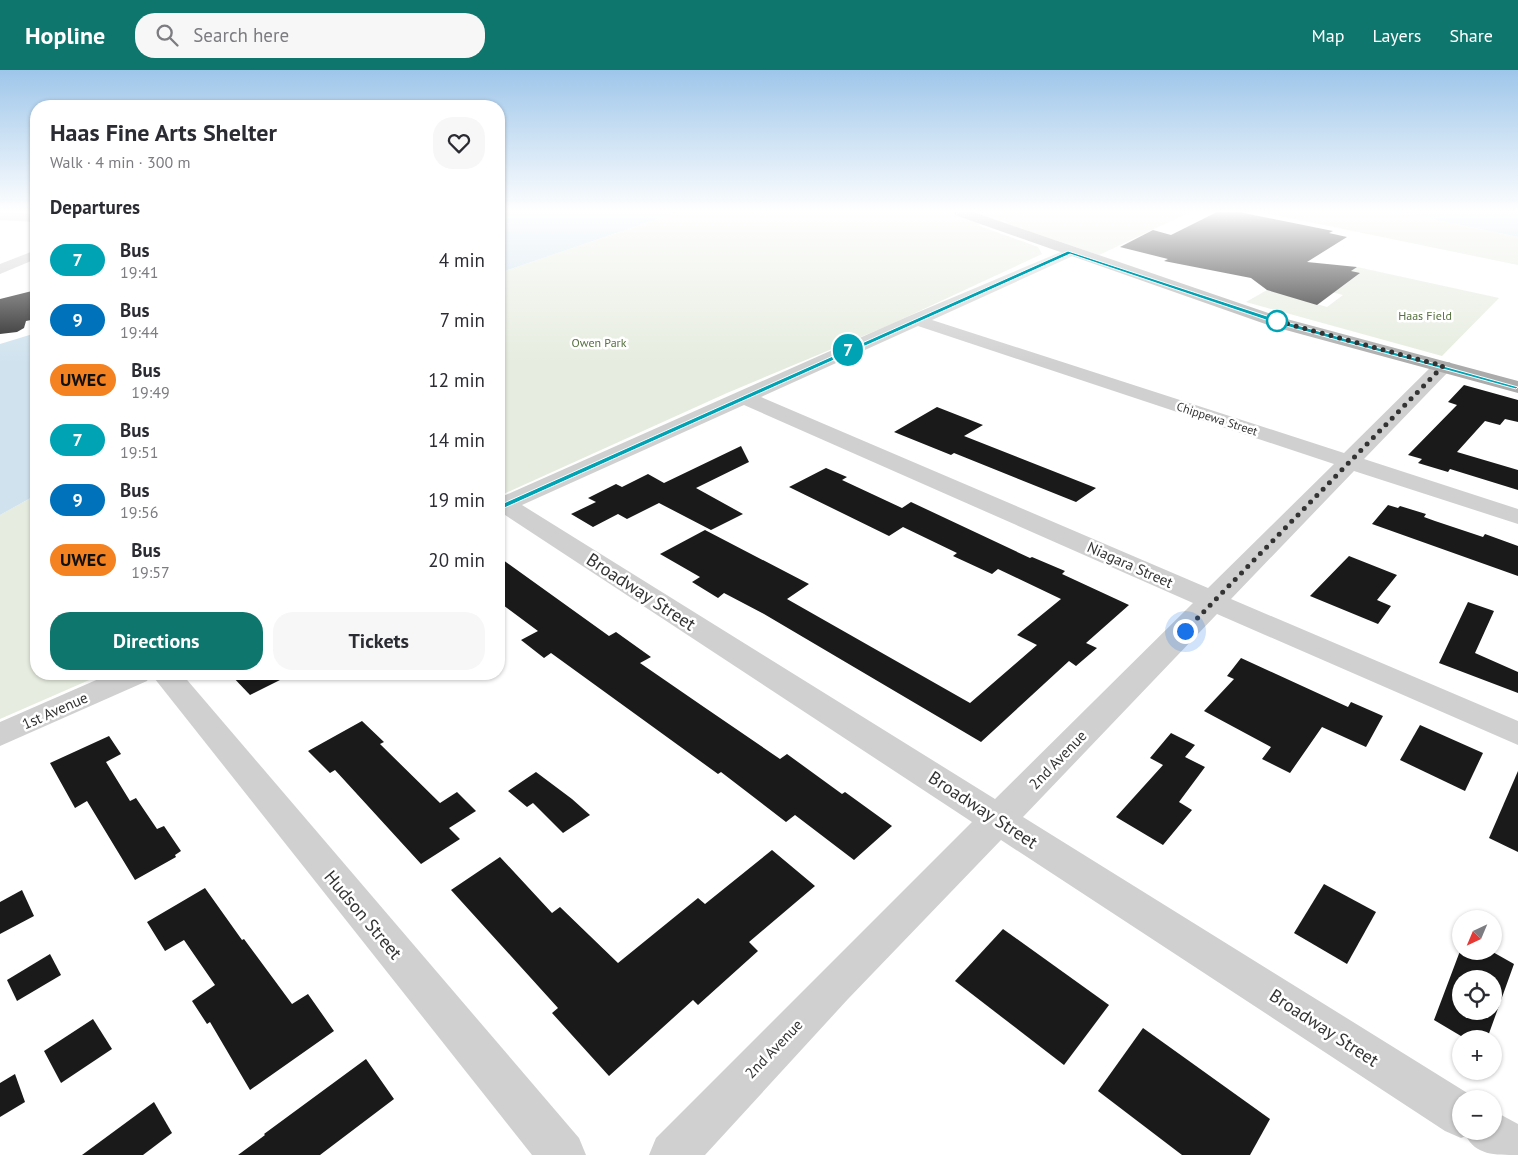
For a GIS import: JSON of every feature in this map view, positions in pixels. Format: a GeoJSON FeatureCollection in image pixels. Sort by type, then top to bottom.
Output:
{"type":"FeatureCollection","features":[{"type":"Feature","properties":{"kind":"main road"},"geometry":{"type":"LineString","coordinates":[[1101,263],[1277,322],[1518,387]]}},
{"type":"Feature","properties":{"kind":"street"},"geometry":{"type":"LineString","coordinates":[[0,269],[15,263]]}},
{"type":"Feature","properties":{"kind":"street"},"geometry":{"type":"LineString","coordinates":[[505,505],[1046,263]]}},
{"type":"Feature","properties":{"kind":"street","name":"Chippewa Street"},"geometry":{"type":"LineString","coordinates":[[915,320],[1518,517]]}},
{"type":"Feature","properties":{"kind":"street","name":"2nd Avenue"},"geometry":{"type":"LineString","coordinates":[[673,1155],[834,986],[1214,602],[1443,366]]}},
{"type":"Feature","properties":{"kind":"street","name":"Niagara Street"},"geometry":{"type":"LineString","coordinates":[[743,397],[1518,734]]}},
{"type":"Feature","properties":{"kind":"street","name":"Broadway Street"},"geometry":{"type":"LineString","coordinates":[[505,508],[1452,1109]]}},
{"type":"Feature","properties":{"kind":"street","name":"1st Avenue"},"geometry":{"type":"LineString","coordinates":[[0,735],[123,680]]}},
{"type":"Feature","properties":{"kind":"street","name":"Hudson Street"},"geometry":{"type":"LineString","coordinates":[[171,680],[562,1155]]}},
{"type":"Feature","properties":{"kind":"street"},"geometry":{"type":"LineString","coordinates":[[1501,1140],[1518,1151]]}},
{"type":"Feature","properties":{"kind":"green space","name":"Owen Park"},"geometry":{"type":"Polygon","coordinates":[[[529,263],[1023,263],[887,326],[727,393],[505,493],[505,271],[529,263]]]}},
{"type":"Feature","properties":{"kind":"green space","name":"Haas Field"},"geometry":{"type":"Polygon","coordinates":[[[1357,267],[1499,298],[1442,356],[1246,302],[1267,290],[1327,307],[1343,295],[1316,288],[1340,288],[1359,274],[1351,271],[1357,267]]]}},
{"type":"Feature","properties":{"kind":"green space"},"geometry":{"type":"Polygon","coordinates":[[[30,498],[30,680],[89,680],[0,719],[0,515],[30,498]]]}},
{"type":"Feature","properties":{"kind":"water"},"geometry":{"type":"Polygon","coordinates":[[[505,263],[529,263],[505,271],[505,263]]]}},
{"type":"Feature","properties":{"kind":"water"},"geometry":{"type":"Polygon","coordinates":[[[30,335],[30,498],[0,515],[0,344],[30,335]]]}},
{"type":"Feature","properties":{"kind":"building"},"geometry":{"type":"Polygon","coordinates":[[[1172,263],[1313,263],[1357,267],[1351,271],[1360,273],[1317,305],[1267,290],[1251,278],[1172,263]]]}},
{"type":"Feature","properties":{"kind":"building"},"geometry":{"type":"Polygon","coordinates":[[[30,292],[30,320],[26,321],[24,328],[17,332],[0,334],[0,299],[30,292]]]}},
{"type":"Feature","properties":{"kind":"building"},"geometry":{"type":"Polygon","coordinates":[[[1464,385],[1518,400],[1518,422],[1505,419],[1500,425],[1485,421],[1457,452],[1518,470],[1518,490],[1450,469],[1448,472],[1418,463],[1422,459],[1408,455],[1457,405],[1448,402],[1464,385]]]}},
{"type":"Feature","properties":{"kind":"building"},"geometry":{"type":"Polygon","coordinates":[[[937,407],[983,425],[964,436],[1096,488],[1076,502],[954,453],[951,455],[894,432],[937,407]]]}},
{"type":"Feature","properties":{"kind":"building"},"geometry":{"type":"Polygon","coordinates":[[[741,446],[749,462],[696,488],[743,514],[711,530],[659,503],[627,519],[618,514],[593,527],[571,514],[596,502],[588,498],[616,484],[622,487],[648,474],[664,483],[741,446]]]}},
{"type":"Feature","properties":{"kind":"building"},"geometry":{"type":"Polygon","coordinates":[[[826,468],[847,477],[842,480],[902,508],[911,502],[1030,558],[1032,557],[1065,571],[1062,574],[1129,605],[1086,643],[1097,648],[1076,666],[1069,661],[981,742],[764,614],[724,593],[718,598],[692,582],[700,577],[660,554],[705,530],[809,584],[787,599],[970,703],[1037,645],[1017,635],[1061,599],[998,569],[992,574],[953,556],[957,553],[903,527],[889,536],[789,487],[826,468]]]}},
{"type":"Feature","properties":{"kind":"building"},"geometry":{"type":"Polygon","coordinates":[[[1388,505],[1398,508],[1400,506],[1426,514],[1424,517],[1435,521],[1483,537],[1485,534],[1518,546],[1518,576],[1372,524],[1388,505]]]}},
{"type":"Feature","properties":{"kind":"building"},"geometry":{"type":"Polygon","coordinates":[[[1349,556],[1397,575],[1377,600],[1391,606],[1378,624],[1310,596],[1349,556]]]}},
{"type":"Feature","properties":{"kind":"building"},"geometry":{"type":"Polygon","coordinates":[[[505,561],[609,636],[616,632],[651,657],[640,663],[701,705],[780,759],[787,754],[842,794],[845,792],[892,826],[854,860],[795,815],[786,822],[721,772],[718,774],[551,653],[544,658],[521,640],[538,631],[505,606],[505,561]]]}},
{"type":"Feature","properties":{"kind":"building"},"geometry":{"type":"Polygon","coordinates":[[[1468,602],[1494,611],[1475,653],[1518,672],[1518,693],[1439,663],[1468,602]]]}},
{"type":"Feature","properties":{"kind":"building"},"geometry":{"type":"Polygon","coordinates":[[[1241,658],[1348,707],[1351,702],[1383,716],[1366,747],[1322,727],[1290,773],[1262,759],[1271,747],[1204,711],[1234,679],[1227,676],[1241,658]]]}},
{"type":"Feature","properties":{"kind":"building"},"geometry":{"type":"Polygon","coordinates":[[[236,680],[280,680],[250,695],[236,680]]]}},
{"type":"Feature","properties":{"kind":"building"},"geometry":{"type":"Polygon","coordinates":[[[362,721],[384,742],[380,744],[440,803],[457,792],[476,811],[449,828],[460,839],[421,864],[335,770],[330,773],[308,751],[362,721]]]}},
{"type":"Feature","properties":{"kind":"building"},"geometry":{"type":"Polygon","coordinates":[[[1420,725],[1483,753],[1465,791],[1400,760],[1420,725]]]}},
{"type":"Feature","properties":{"kind":"building"},"geometry":{"type":"Polygon","coordinates":[[[1171,733],[1195,745],[1185,757],[1205,767],[1179,802],[1192,810],[1163,845],[1116,817],[1163,765],[1150,758],[1171,733]]]}},
{"type":"Feature","properties":{"kind":"building"},"geometry":{"type":"Polygon","coordinates":[[[109,736],[121,754],[106,762],[130,801],[136,798],[157,829],[164,826],[181,851],[175,855],[176,857],[135,880],[87,801],[75,808],[50,763],[109,736]]]}},
{"type":"Feature","properties":{"kind":"building"},"geometry":{"type":"Polygon","coordinates":[[[1518,771],[1518,852],[1489,838],[1518,771]]]}},
{"type":"Feature","properties":{"kind":"building"},"geometry":{"type":"Polygon","coordinates":[[[536,772],[590,815],[563,833],[533,803],[527,807],[508,791],[536,772]]]}},
{"type":"Feature","properties":{"kind":"building"},"geometry":{"type":"Polygon","coordinates":[[[772,850],[815,886],[749,942],[758,951],[698,1005],[693,1000],[609,1076],[552,1013],[558,1008],[451,890],[500,857],[552,913],[560,907],[618,963],[698,898],[705,904],[772,850]]]}},
{"type":"Feature","properties":{"kind":"building"},"geometry":{"type":"Polygon","coordinates":[[[1324,884],[1376,912],[1347,964],[1294,933],[1324,884]]]}},
{"type":"Feature","properties":{"kind":"building"},"geometry":{"type":"Polygon","coordinates":[[[205,888],[242,940],[244,939],[292,1004],[308,994],[334,1031],[250,1090],[210,1022],[207,1024],[192,1001],[215,985],[184,940],[165,951],[147,922],[205,888]]]}},
{"type":"Feature","properties":{"kind":"building"},"geometry":{"type":"Polygon","coordinates":[[[22,890],[34,916],[0,934],[0,902],[22,890]]]}},
{"type":"Feature","properties":{"kind":"building"},"geometry":{"type":"Polygon","coordinates":[[[1003,929],[1109,1005],[1064,1065],[955,981],[1003,929]]]}},
{"type":"Feature","properties":{"kind":"building"},"geometry":{"type":"Polygon","coordinates":[[[50,954],[61,975],[17,1001],[7,980],[50,954]]]}},
{"type":"Feature","properties":{"kind":"building"},"geometry":{"type":"Polygon","coordinates":[[[1502,957],[1514,964],[1502,997],[1502,970],[1453,970],[1457,960],[1502,960],[1502,957]]]}},
{"type":"Feature","properties":{"kind":"building"},"geometry":{"type":"Polygon","coordinates":[[[1452,972],[1452,1020],[1494,1020],[1490,1030],[1452,1031],[1434,1020],[1452,972]]]}},
{"type":"Feature","properties":{"kind":"building"},"geometry":{"type":"Polygon","coordinates":[[[93,1019],[112,1049],[61,1083],[44,1051],[93,1019]]]}},
{"type":"Feature","properties":{"kind":"building"},"geometry":{"type":"Polygon","coordinates":[[[1143,1028],[1270,1119],[1250,1155],[1182,1155],[1098,1091],[1143,1028]]]}},
{"type":"Feature","properties":{"kind":"building"},"geometry":{"type":"Polygon","coordinates":[[[366,1059],[394,1099],[320,1155],[238,1155],[264,1134],[366,1059]]]}},
{"type":"Feature","properties":{"kind":"building"},"geometry":{"type":"Polygon","coordinates":[[[15,1074],[25,1102],[0,1117],[0,1083],[15,1074]]]}},
{"type":"Feature","properties":{"kind":"building"},"geometry":{"type":"Polygon","coordinates":[[[154,1102],[172,1133],[143,1155],[82,1155],[154,1102]]]}},
{"type":"Feature","properties":{"kind":"bus line","name":"7"},"geometry":{"type":"LineString","coordinates":[[505,504],[1042,263]]}},
{"type":"Feature","properties":{"kind":"bus line","name":"7"},"geometry":{"type":"LineString","coordinates":[[1101,263],[1277,322],[1518,387]]}},
{"type":"Feature","properties":{"kind":"route"},"geometry":{"type":"LineString","coordinates":[[1185,631],[1443,366],[1277,321]]}}]}
